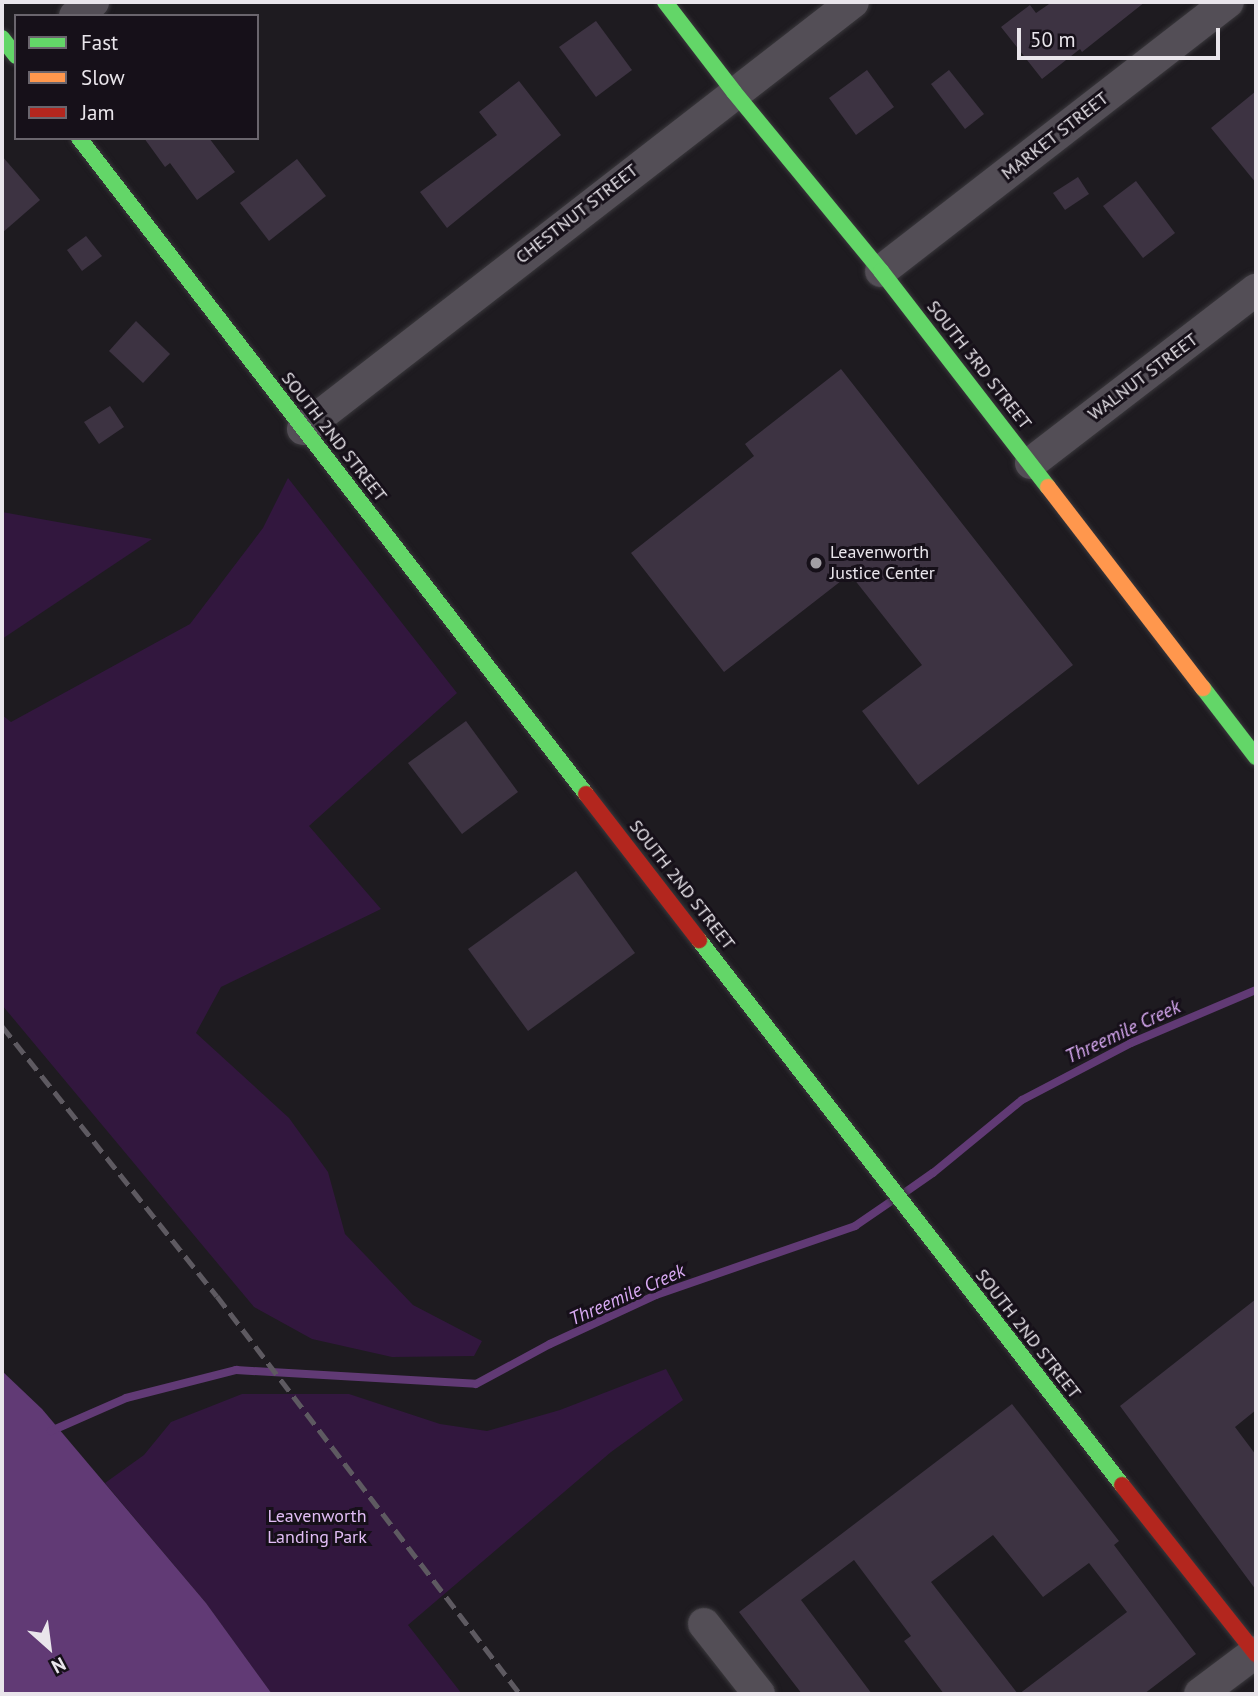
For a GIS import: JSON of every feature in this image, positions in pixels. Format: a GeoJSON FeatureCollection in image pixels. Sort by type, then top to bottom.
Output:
{"type":"FeatureCollection","features":[{"type":"Feature","properties":{"kind":"street"},"geometry":{"type":"LineString","coordinates":[[78,14],[93,2]]}},
{"type":"Feature","properties":{"kind":"street","name":"SOUTH 3RD STREET"},"geometry":{"type":"LineString","coordinates":[[665,2],[734,92],[881,271],[1256,757]]}},
{"type":"Feature","properties":{"kind":"street","name":"CHESTNUT STREET"},"geometry":{"type":"LineString","coordinates":[[303,429],[853,2]]}},
{"type":"Feature","properties":{"kind":"street","name":"MARKET STREET"},"geometry":{"type":"LineString","coordinates":[[881,271],[1228,2]]}},
{"type":"Feature","properties":{"kind":"street"},"geometry":{"type":"LineString","coordinates":[[2,38],[14,53]]}},
{"type":"Feature","properties":{"kind":"street","name":"SOUTH 2ND STREET"},"geometry":{"type":"LineString","coordinates":[[81,140],[1256,1653]]}},
{"type":"Feature","properties":{"kind":"street","name":"WALNUT STREET"},"geometry":{"type":"LineString","coordinates":[[1031,463],[1256,290]]}},
{"type":"Feature","properties":{"kind":"street"},"geometry":{"type":"LineString","coordinates":[[704,1624],[760,1694]]}},
{"type":"Feature","properties":{"kind":"street"},"geometry":{"type":"LineString","coordinates":[[1200,1694],[1256,1653]]}},
{"type":"Feature","properties":{"kind":"green space"},"geometry":{"type":"Polygon","coordinates":[[[288,478],[457,693],[309,826],[381,909],[221,987],[196,1033],[289,1118],[328,1172],[345,1234],[413,1305],[482,1341],[474,1356],[392,1357],[312,1339],[254,1307],[2,1005],[2,715],[11,722],[190,624],[263,528],[288,478]]]}},
{"type":"Feature","properties":{"kind":"green space"},"geometry":{"type":"Polygon","coordinates":[[[2,512],[152,539],[2,639],[2,512]]]}},
{"type":"Feature","properties":{"kind":"green space","name":"Leavenworth Landing Park"},"geometry":{"type":"Polygon","coordinates":[[[666,1369],[683,1400],[611,1452],[408,1625],[462,1694],[272,1694],[206,1603],[105,1483],[144,1455],[171,1422],[242,1394],[349,1394],[440,1424],[487,1431],[560,1410],[666,1369]]]}},
{"type":"Feature","properties":{"kind":"shaded area"},"geometry":{"type":"Polygon","coordinates":[[[2,1371],[42,1409],[206,1603],[272,1694],[2,1694],[2,1371]]]}},
{"type":"Feature","properties":{"kind":"building"},"geometry":{"type":"Polygon","coordinates":[[[1052,2],[1145,2],[1082,52],[1080,49],[1042,79],[1001,27],[1030,5],[1036,13],[1052,2]]]}},
{"type":"Feature","properties":{"kind":"building"},"geometry":{"type":"Polygon","coordinates":[[[596,21],[632,70],[596,97],[559,47],[596,21]]]}},
{"type":"Feature","properties":{"kind":"building"},"geometry":{"type":"Polygon","coordinates":[[[867,70],[894,107],[856,135],[829,98],[867,70]]]}},
{"type":"Feature","properties":{"kind":"building"},"geometry":{"type":"Polygon","coordinates":[[[949,70],[984,114],[965,129],[931,84],[949,70]]]}},
{"type":"Feature","properties":{"kind":"building"},"geometry":{"type":"Polygon","coordinates":[[[519,81],[561,135],[447,228],[420,192],[497,135],[479,112],[519,81]]]}},
{"type":"Feature","properties":{"kind":"building"},"geometry":{"type":"Polygon","coordinates":[[[1256,91],[1256,183],[1211,128],[1256,91]]]}},
{"type":"Feature","properties":{"kind":"building"},"geometry":{"type":"Polygon","coordinates":[[[145,140],[211,140],[235,172],[197,200],[170,163],[165,167],[145,140]]]}},
{"type":"Feature","properties":{"kind":"building"},"geometry":{"type":"Polygon","coordinates":[[[2,156],[40,200],[2,233],[2,156]]]}},
{"type":"Feature","properties":{"kind":"building"},"geometry":{"type":"Polygon","coordinates":[[[297,159],[326,196],[269,241],[240,203],[297,159]]]}},
{"type":"Feature","properties":{"kind":"building"},"geometry":{"type":"Polygon","coordinates":[[[1078,177],[1089,194],[1065,210],[1053,193],[1078,177]]]}},
{"type":"Feature","properties":{"kind":"building"},"geometry":{"type":"Polygon","coordinates":[[[1136,181],[1175,233],[1143,258],[1103,206],[1136,181]]]}},
{"type":"Feature","properties":{"kind":"building"},"geometry":{"type":"Polygon","coordinates":[[[86,236],[102,256],[82,271],[67,250],[86,236]]]}},
{"type":"Feature","properties":{"kind":"building"},"geometry":{"type":"Polygon","coordinates":[[[136,321],[170,354],[143,383],[109,351],[136,321]]]}},
{"type":"Feature","properties":{"kind":"building","name":"Leavenworth Justice Center"},"geometry":{"type":"Polygon","coordinates":[[[841,369],[1073,665],[918,785],[862,711],[922,665],[850,574],[724,672],[631,553],[754,456],[745,444],[841,369]]]}},
{"type":"Feature","properties":{"kind":"building"},"geometry":{"type":"Polygon","coordinates":[[[110,406],[124,427],[99,444],[84,422],[110,406]]]}},
{"type":"Feature","properties":{"kind":"building"},"geometry":{"type":"Polygon","coordinates":[[[466,721],[518,792],[462,834],[408,763],[466,721]]]}},
{"type":"Feature","properties":{"kind":"building"},"geometry":{"type":"Polygon","coordinates":[[[576,871],[635,953],[528,1031],[468,949],[576,871]]]}},
{"type":"Feature","properties":{"kind":"building"},"geometry":{"type":"Polygon","coordinates":[[[1256,1299],[1256,1410],[1235,1427],[1256,1455],[1256,1590],[1120,1406],[1256,1299]]]}},
{"type":"Feature","properties":{"kind":"building"},"geometry":{"type":"Polygon","coordinates":[[[1012,1404],[1119,1541],[1114,1545],[1196,1654],[1144,1694],[1019,1694],[1127,1612],[1089,1563],[1043,1597],[993,1535],[931,1582],[1018,1694],[944,1694],[904,1641],[911,1636],[854,1560],[801,1600],[872,1694],[802,1694],[739,1612],[1012,1404]]]}},
{"type":"Feature","properties":{"kind":"waterway","name":"Threemile Creek"},"geometry":{"type":"LineString","coordinates":[[907,1191],[1022,1100],[1131,1043],[1256,990]]}},
{"type":"Feature","properties":{"kind":"waterway","name":"Threemile Creek"},"geometry":{"type":"LineString","coordinates":[[51,1431],[126,1398],[236,1370],[476,1384],[550,1344],[656,1295],[855,1226],[890,1202]]}},
{"type":"Feature","properties":{"kind":"railway"},"geometry":{"type":"LineString","coordinates":[[2,1026],[217,1296],[520,1694]]}},
{"type":"Feature","properties":{"kind":"traffic: fast"},"geometry":{"type":"LineString","coordinates":[[665,2],[734,92],[881,271],[1048,487]]}},
{"type":"Feature","properties":{"kind":"traffic: fast"},"geometry":{"type":"LineString","coordinates":[[2,38],[14,53]]}},
{"type":"Feature","properties":{"kind":"traffic: fast"},"geometry":{"type":"LineString","coordinates":[[81,140],[586,794]]}},
{"type":"Feature","properties":{"kind":"traffic: fast"},"geometry":{"type":"LineString","coordinates":[[1203,688],[1256,757]]}},
{"type":"Feature","properties":{"kind":"traffic: fast"},"geometry":{"type":"LineString","coordinates":[[699,940],[1122,1485]]}},
{"type":"Feature","properties":{"kind":"traffic: slow"},"geometry":{"type":"LineString","coordinates":[[1048,487],[1203,688]]}},
{"type":"Feature","properties":{"kind":"traffic: jam"},"geometry":{"type":"LineString","coordinates":[[586,794],[699,940]]}},
{"type":"Feature","properties":{"kind":"traffic: jam"},"geometry":{"type":"LineString","coordinates":[[1122,1485],[1256,1654]]}},
{"type":"Feature","properties":{"kind":"place","name":"Leavenworth Justice Center"},"geometry":{"type":"Point","coordinates":[816,563]}}]}
